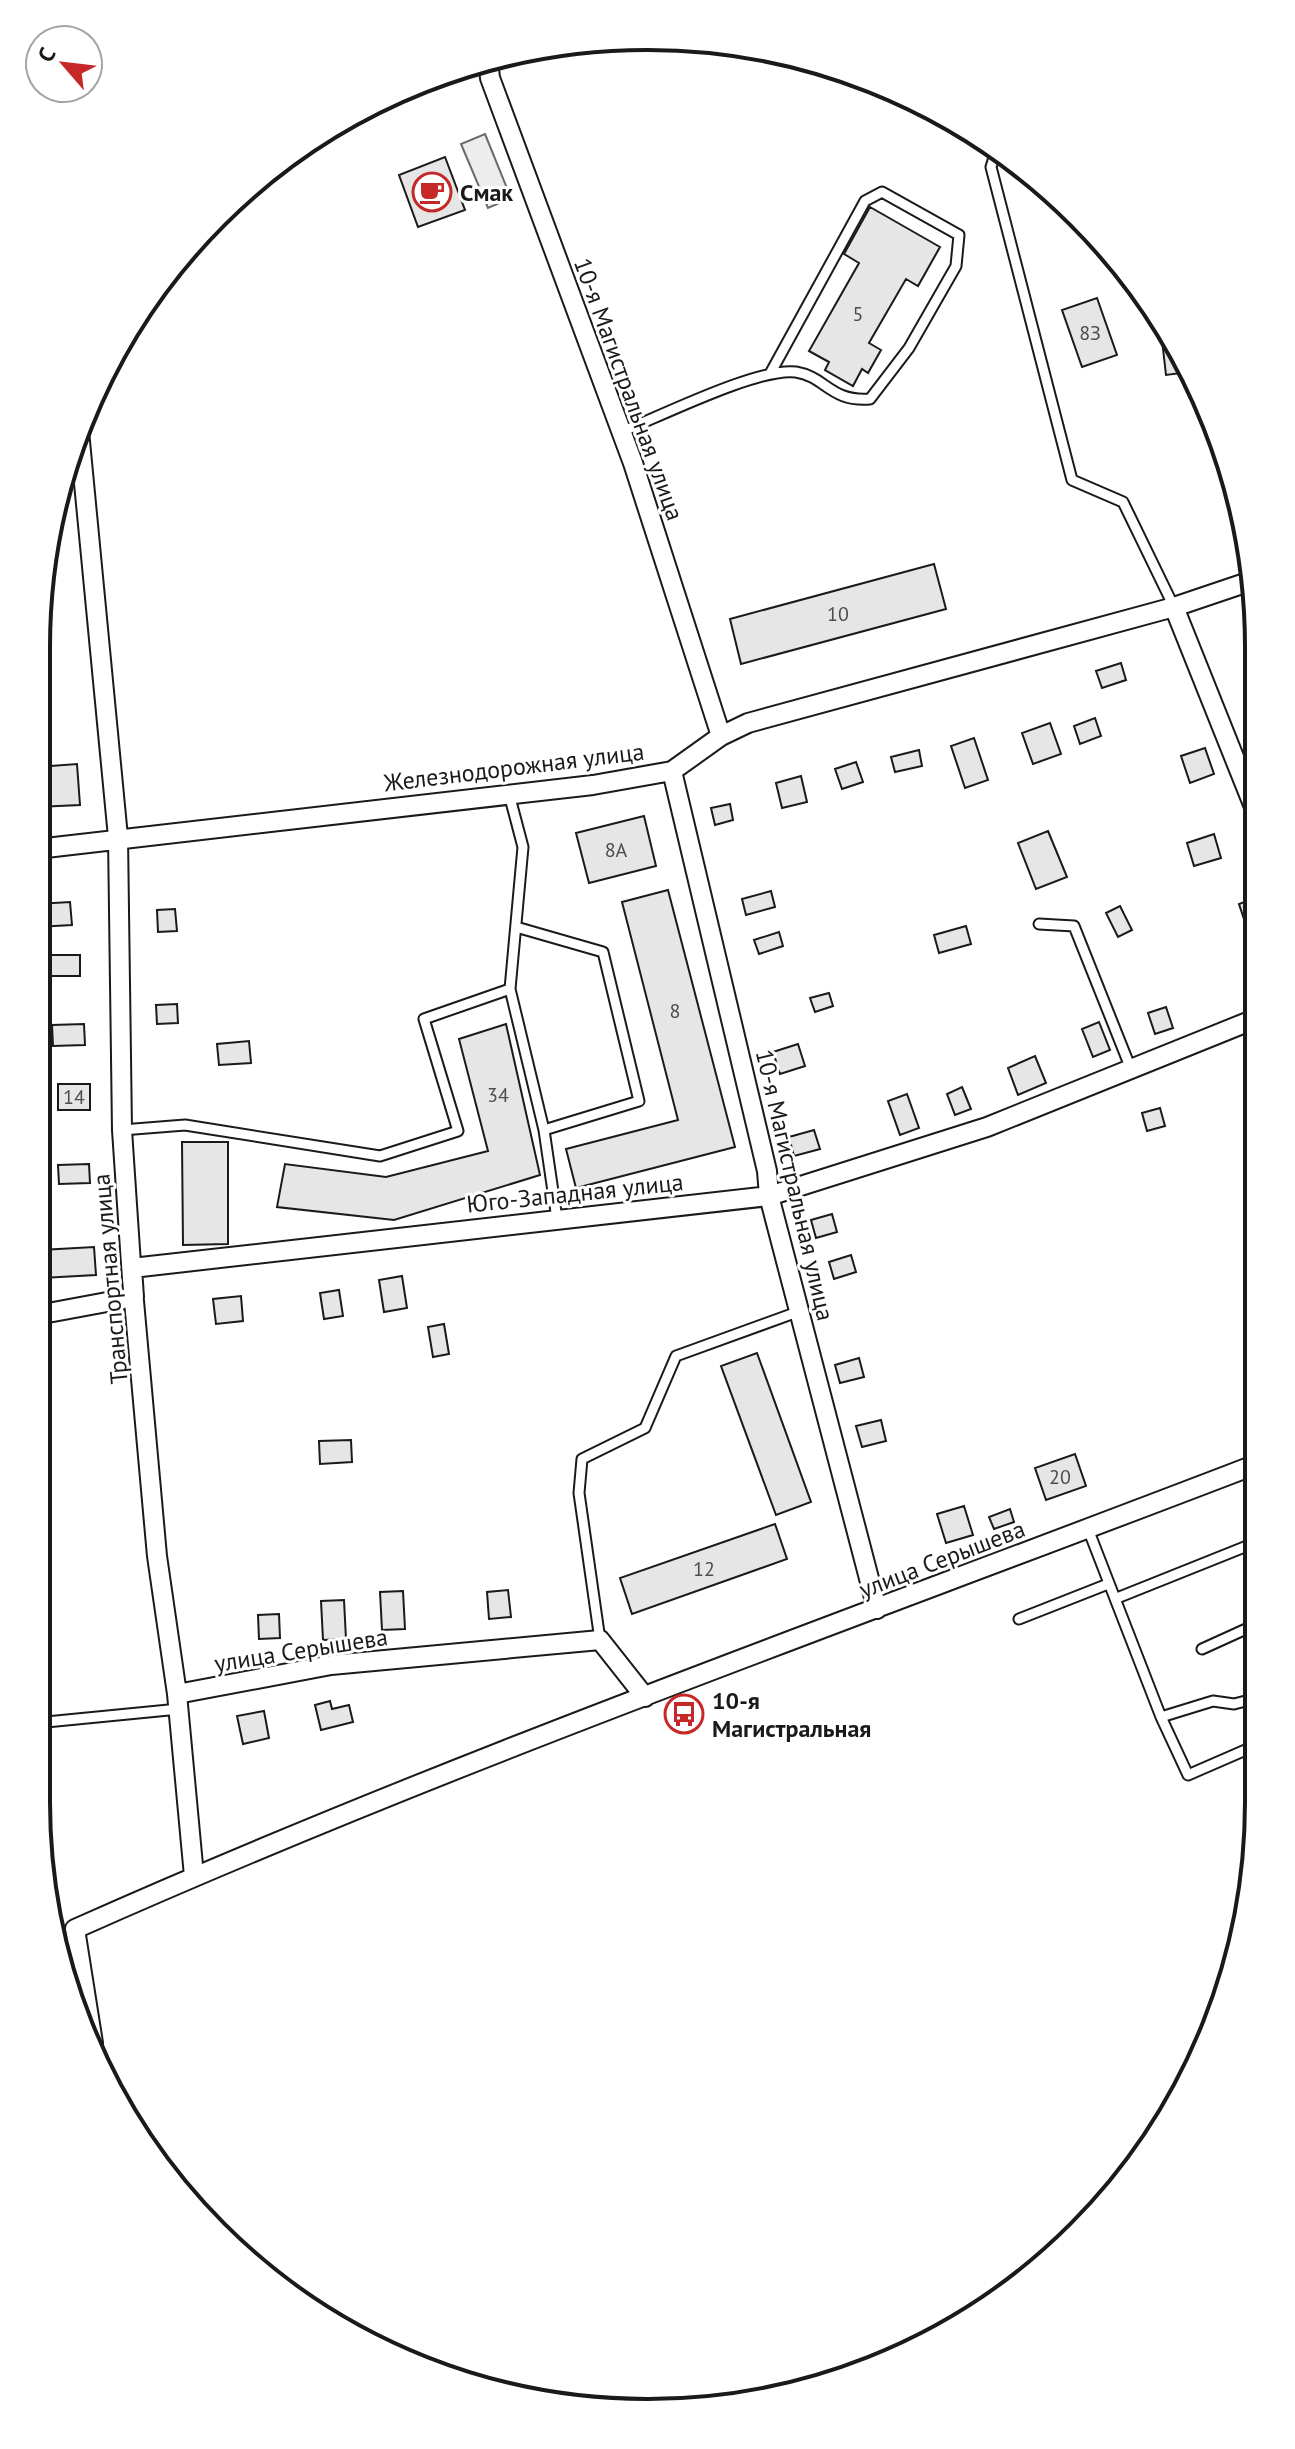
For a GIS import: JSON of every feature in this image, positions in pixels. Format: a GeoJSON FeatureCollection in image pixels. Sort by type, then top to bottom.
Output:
{"type":"FeatureCollection","features":[{"type":"Feature","properties":{"kind":"street","name":"10-я Магистральная улица"},"geometry":{"type":"LineString","coordinates":[[489,71],[621,432],[721,736]]}},
{"type":"Feature","properties":{"kind":"street","name":"Транспортная улица"},"geometry":{"type":"LineString","coordinates":[[81,457],[118,837],[122,1130],[134,1297],[157,1556],[178,1701],[194,1876]]}},
{"type":"Feature","properties":{"kind":"street","name":"Железнодорожная улица"},"geometry":{"type":"LineString","coordinates":[[50,847],[509,794],[672,771],[721,736],[748,723],[1174,607],[1241,584]]}},
{"type":"Feature","properties":{"kind":"street"},"geometry":{"type":"LineString","coordinates":[[1174,607],[1245,784]]}},
{"type":"Feature","properties":{"kind":"street","name":"10-я Магистральная улица"},"geometry":{"type":"LineString","coordinates":[[672,771],[764,1156],[769,1196],[877,1609]]}},
{"type":"Feature","properties":{"kind":"street","name":"Юго-Западная улица"},"geometry":{"type":"LineString","coordinates":[[132,1268],[769,1196],[987,1127],[1245,1023]]}},
{"type":"Feature","properties":{"kind":"street"},"geometry":{"type":"LineString","coordinates":[[50,1313],[134,1297]]}},
{"type":"Feature","properties":{"kind":"street","name":"улица Серышева"},"geometry":{"type":"LineString","coordinates":[[194,1876],[645,1697],[1245,1469]]}},
{"type":"Feature","properties":{"kind":"street"},"geometry":{"type":"LineString","coordinates":[[600,1640],[645,1697]]}},
{"type":"Feature","properties":{"kind":"street","name":"улица Серышева"},"geometry":{"type":"LineString","coordinates":[[178,1701],[331,1665],[600,1640]]}},
{"type":"Feature","properties":{"kind":"street"},"geometry":{"type":"LineString","coordinates":[[88,2010],[75,1929],[194,1876]]}},
{"type":"Feature","properties":{"kind":"lane"},"geometry":{"type":"LineString","coordinates":[[993,161],[991,167],[1072,480],[1123,502],[1174,607]]}},
{"type":"Feature","properties":{"kind":"lane"},"geometry":{"type":"LineString","coordinates":[[621,432],[771,372],[799,372],[848,401],[870,399],[909,348],[956,266],[959,235],[882,192],[865,201],[771,372]]}},
{"type":"Feature","properties":{"kind":"lane"},"geometry":{"type":"LineString","coordinates":[[509,794],[523,847],[510,989],[544,1130],[557,1219]]}},
{"type":"Feature","properties":{"kind":"lane"},"geometry":{"type":"LineString","coordinates":[[1039,924],[1074,926],[1131,1069]]}},
{"type":"Feature","properties":{"kind":"lane"},"geometry":{"type":"LineString","coordinates":[[516,927],[603,952],[639,1101],[544,1130]]}},
{"type":"Feature","properties":{"kind":"lane"},"geometry":{"type":"LineString","coordinates":[[122,1130],[185,1125],[380,1156],[458,1131],[424,1019],[510,989]]}},
{"type":"Feature","properties":{"kind":"lane"},"geometry":{"type":"LineString","coordinates":[[600,1640],[579,1493],[582,1459],[645,1428],[676,1356],[800,1311]]}},
{"type":"Feature","properties":{"kind":"lane"},"geometry":{"type":"LineString","coordinates":[[1088,1529],[1161,1717],[1188,1775],[1245,1750]]}},
{"type":"Feature","properties":{"kind":"lane"},"geometry":{"type":"LineString","coordinates":[[1117,1598],[1245,1547]]}},
{"type":"Feature","properties":{"kind":"lane"},"geometry":{"type":"LineString","coordinates":[[1019,1619],[1108,1584]]}},
{"type":"Feature","properties":{"kind":"lane"},"geometry":{"type":"LineString","coordinates":[[1202,1649],[1245,1629]]}},
{"type":"Feature","properties":{"kind":"lane"},"geometry":{"type":"LineString","coordinates":[[50,1721],[178,1701]]}},
{"type":"Feature","properties":{"kind":"lane"},"geometry":{"type":"LineString","coordinates":[[1161,1717],[1213,1701],[1234,1704],[1245,1701]]}},
{"type":"Feature","properties":{"kind":"shaded area"},"geometry":{"type":"Polygon","coordinates":[[[485,134],[511,198],[488,208],[461,144],[485,134]]]}},
{"type":"Feature","properties":{"kind":"building","name":"Смак"},"geometry":{"type":"Polygon","coordinates":[[[445,157],[465,210],[418,227],[399,175],[445,157]]]}},
{"type":"Feature","properties":{"kind":"building"},"geometry":{"type":"Polygon","coordinates":[[[870,207],[940,247],[918,286],[906,279],[869,343],[881,350],[868,373],[862,369],[853,386],[825,370],[829,362],[809,351],[859,263],[844,254],[870,207]]]}},
{"type":"Feature","properties":{"kind":"building"},"geometry":{"type":"Polygon","coordinates":[[[1097,298],[1117,355],[1082,367],[1062,310],[1097,298]]]}},
{"type":"Feature","properties":{"kind":"building"},"geometry":{"type":"Polygon","coordinates":[[[1163,345],[1178,373],[1166,375],[1163,345]]]}},
{"type":"Feature","properties":{"kind":"building"},"geometry":{"type":"Polygon","coordinates":[[[934,564],[946,609],[741,664],[730,619],[934,564]]]}},
{"type":"Feature","properties":{"kind":"building"},"geometry":{"type":"Polygon","coordinates":[[[1121,663],[1126,680],[1102,688],[1096,671],[1121,663]]]}},
{"type":"Feature","properties":{"kind":"building"},"geometry":{"type":"Polygon","coordinates":[[[1095,718],[1101,736],[1080,744],[1074,726],[1095,718]]]}},
{"type":"Feature","properties":{"kind":"building"},"geometry":{"type":"Polygon","coordinates":[[[1050,723],[1061,754],[1033,764],[1022,733],[1050,723]]]}},
{"type":"Feature","properties":{"kind":"building"},"geometry":{"type":"Polygon","coordinates":[[[974,738],[988,780],[965,788],[951,746],[974,738]]]}},
{"type":"Feature","properties":{"kind":"building"},"geometry":{"type":"Polygon","coordinates":[[[1205,748],[1214,774],[1190,783],[1181,756],[1205,748]]]}},
{"type":"Feature","properties":{"kind":"building"},"geometry":{"type":"Polygon","coordinates":[[[919,750],[922,766],[895,772],[891,757],[919,750]]]}},
{"type":"Feature","properties":{"kind":"building"},"geometry":{"type":"Polygon","coordinates":[[[856,762],[863,782],[842,789],[835,769],[856,762]]]}},
{"type":"Feature","properties":{"kind":"building"},"geometry":{"type":"Polygon","coordinates":[[[77,764],[80,805],[50,806],[50,766],[77,764]]]}},
{"type":"Feature","properties":{"kind":"building"},"geometry":{"type":"Polygon","coordinates":[[[801,776],[807,802],[782,808],[776,783],[801,776]]]}},
{"type":"Feature","properties":{"kind":"building"},"geometry":{"type":"Polygon","coordinates":[[[730,804],[733,820],[715,825],[711,808],[730,804]]]}},
{"type":"Feature","properties":{"kind":"building"},"geometry":{"type":"Polygon","coordinates":[[[644,816],[656,866],[589,883],[576,833],[644,816]]]}},
{"type":"Feature","properties":{"kind":"building"},"geometry":{"type":"Polygon","coordinates":[[[1048,831],[1067,877],[1036,889],[1018,843],[1048,831]]]}},
{"type":"Feature","properties":{"kind":"building"},"geometry":{"type":"Polygon","coordinates":[[[1214,834],[1221,858],[1194,866],[1187,843],[1214,834]]]}},
{"type":"Feature","properties":{"kind":"building"},"geometry":{"type":"Polygon","coordinates":[[[668,890],[735,1147],[576,1188],[566,1149],[678,1120],[622,902],[668,890]]]}},
{"type":"Feature","properties":{"kind":"building"},"geometry":{"type":"Polygon","coordinates":[[[771,891],[775,907],[746,915],[742,899],[771,891]]]}},
{"type":"Feature","properties":{"kind":"building"},"geometry":{"type":"Polygon","coordinates":[[[70,902],[72,925],[50,926],[50,903],[70,902]]]}},
{"type":"Feature","properties":{"kind":"building"},"geometry":{"type":"Polygon","coordinates":[[[1245,902],[1245,922],[1239,904],[1245,902]]]}},
{"type":"Feature","properties":{"kind":"building"},"geometry":{"type":"Polygon","coordinates":[[[1120,906],[1132,930],[1118,937],[1106,913],[1120,906]]]}},
{"type":"Feature","properties":{"kind":"building"},"geometry":{"type":"Polygon","coordinates":[[[175,909],[177,931],[158,932],[157,910],[175,909]]]}},
{"type":"Feature","properties":{"kind":"building"},"geometry":{"type":"Polygon","coordinates":[[[966,926],[971,944],[939,953],[934,935],[966,926]]]}},
{"type":"Feature","properties":{"kind":"building"},"geometry":{"type":"Polygon","coordinates":[[[779,932],[783,946],[759,954],[754,940],[779,932]]]}},
{"type":"Feature","properties":{"kind":"building"},"geometry":{"type":"Polygon","coordinates":[[[50,955],[80,955],[80,976],[50,976],[50,955]]]}},
{"type":"Feature","properties":{"kind":"building"},"geometry":{"type":"Polygon","coordinates":[[[829,993],[833,1006],[815,1012],[810,998],[829,993]]]}},
{"type":"Feature","properties":{"kind":"building"},"geometry":{"type":"Polygon","coordinates":[[[177,1004],[178,1023],[157,1024],[156,1005],[177,1004]]]}},
{"type":"Feature","properties":{"kind":"building"},"geometry":{"type":"Polygon","coordinates":[[[1166,1007],[1173,1028],[1155,1034],[1148,1013],[1166,1007]]]}},
{"type":"Feature","properties":{"kind":"building"},"geometry":{"type":"Polygon","coordinates":[[[1099,1022],[1110,1050],[1093,1057],[1082,1029],[1099,1022]]]}},
{"type":"Feature","properties":{"kind":"building"},"geometry":{"type":"Polygon","coordinates":[[[84,1024],[85,1045],[53,1046],[52,1025],[84,1024]]]}},
{"type":"Feature","properties":{"kind":"building"},"geometry":{"type":"Polygon","coordinates":[[[506,1024],[540,1175],[394,1220],[277,1207],[285,1164],[386,1177],[488,1151],[459,1039],[506,1024]]]}},
{"type":"Feature","properties":{"kind":"building"},"geometry":{"type":"Polygon","coordinates":[[[249,1041],[251,1063],[219,1065],[217,1044],[249,1041]]]}},
{"type":"Feature","properties":{"kind":"building"},"geometry":{"type":"Polygon","coordinates":[[[798,1044],[805,1066],[780,1074],[773,1052],[798,1044]]]}},
{"type":"Feature","properties":{"kind":"building"},"geometry":{"type":"Polygon","coordinates":[[[1035,1056],[1046,1083],[1018,1095],[1008,1068],[1035,1056]]]}},
{"type":"Feature","properties":{"kind":"building"},"geometry":{"type":"Polygon","coordinates":[[[58,1084],[90,1084],[90,1110],[58,1110],[58,1084]]]}},
{"type":"Feature","properties":{"kind":"building"},"geometry":{"type":"Polygon","coordinates":[[[962,1087],[971,1109],[955,1115],[947,1094],[962,1087]]]}},
{"type":"Feature","properties":{"kind":"building"},"geometry":{"type":"Polygon","coordinates":[[[907,1094],[919,1128],[900,1135],[888,1101],[907,1094]]]}},
{"type":"Feature","properties":{"kind":"building"},"geometry":{"type":"Polygon","coordinates":[[[1160,1108],[1165,1126],[1147,1131],[1142,1113],[1160,1108]]]}},
{"type":"Feature","properties":{"kind":"building"},"geometry":{"type":"Polygon","coordinates":[[[814,1130],[820,1149],[794,1156],[789,1137],[814,1130]]]}},
{"type":"Feature","properties":{"kind":"building"},"geometry":{"type":"Polygon","coordinates":[[[182,1142],[228,1142],[228,1244],[183,1245],[182,1142]]]}},
{"type":"Feature","properties":{"kind":"building"},"geometry":{"type":"Polygon","coordinates":[[[89,1164],[90,1183],[59,1184],[58,1165],[89,1164]]]}},
{"type":"Feature","properties":{"kind":"building"},"geometry":{"type":"Polygon","coordinates":[[[832,1214],[837,1232],[816,1238],[811,1220],[832,1214]]]}},
{"type":"Feature","properties":{"kind":"building"},"geometry":{"type":"Polygon","coordinates":[[[94,1247],[96,1275],[50,1278],[50,1249],[94,1247]]]}},
{"type":"Feature","properties":{"kind":"building"},"geometry":{"type":"Polygon","coordinates":[[[851,1255],[856,1272],[834,1279],[829,1262],[851,1255]]]}},
{"type":"Feature","properties":{"kind":"building"},"geometry":{"type":"Polygon","coordinates":[[[402,1276],[407,1308],[384,1312],[379,1280],[402,1276]]]}},
{"type":"Feature","properties":{"kind":"building"},"geometry":{"type":"Polygon","coordinates":[[[339,1290],[343,1316],[324,1319],[320,1293],[339,1290]]]}},
{"type":"Feature","properties":{"kind":"building"},"geometry":{"type":"Polygon","coordinates":[[[241,1296],[243,1321],[216,1324],[213,1299],[241,1296]]]}},
{"type":"Feature","properties":{"kind":"building"},"geometry":{"type":"Polygon","coordinates":[[[444,1324],[449,1354],[433,1357],[428,1327],[444,1324]]]}},
{"type":"Feature","properties":{"kind":"building"},"geometry":{"type":"Polygon","coordinates":[[[757,1353],[811,1502],[776,1515],[721,1366],[757,1353]]]}},
{"type":"Feature","properties":{"kind":"building"},"geometry":{"type":"Polygon","coordinates":[[[859,1358],[864,1377],[840,1383],[835,1365],[859,1358]]]}},
{"type":"Feature","properties":{"kind":"building"},"geometry":{"type":"Polygon","coordinates":[[[881,1420],[886,1441],[862,1447],[856,1426],[881,1420]]]}},
{"type":"Feature","properties":{"kind":"building"},"geometry":{"type":"Polygon","coordinates":[[[351,1440],[352,1462],[320,1464],[319,1441],[351,1440]]]}},
{"type":"Feature","properties":{"kind":"building"},"geometry":{"type":"Polygon","coordinates":[[[1075,1454],[1086,1486],[1046,1500],[1035,1468],[1075,1454]]]}},
{"type":"Feature","properties":{"kind":"building"},"geometry":{"type":"Polygon","coordinates":[[[964,1506],[973,1535],[946,1543],[937,1514],[964,1506]]]}},
{"type":"Feature","properties":{"kind":"building"},"geometry":{"type":"Polygon","coordinates":[[[1010,1509],[1014,1522],[994,1529],[989,1517],[1010,1509]]]}},
{"type":"Feature","properties":{"kind":"building"},"geometry":{"type":"Polygon","coordinates":[[[775,1524],[787,1559],[632,1614],[620,1578],[775,1524]]]}},
{"type":"Feature","properties":{"kind":"building"},"geometry":{"type":"Polygon","coordinates":[[[508,1590],[511,1617],[489,1619],[487,1592],[508,1590]]]}},
{"type":"Feature","properties":{"kind":"building"},"geometry":{"type":"Polygon","coordinates":[[[403,1591],[405,1629],[382,1630],[380,1592],[403,1591]]]}},
{"type":"Feature","properties":{"kind":"building"},"geometry":{"type":"Polygon","coordinates":[[[344,1600],[346,1639],[323,1640],[321,1601],[344,1600]]]}},
{"type":"Feature","properties":{"kind":"building"},"geometry":{"type":"Polygon","coordinates":[[[279,1614],[280,1638],[259,1639],[258,1615],[279,1614]]]}},
{"type":"Feature","properties":{"kind":"building"},"geometry":{"type":"Polygon","coordinates":[[[330,1701],[332,1709],[349,1705],[353,1722],[321,1730],[315,1705],[330,1701]]]}},
{"type":"Feature","properties":{"kind":"building"},"geometry":{"type":"Polygon","coordinates":[[[264,1711],[269,1738],[243,1744],[237,1716],[264,1711]]]}},
{"type":"Feature","properties":{"kind":"place","name":"Смак"},"geometry":{"type":"Point","coordinates":[432,192]}},
{"type":"Feature","properties":{"kind":"place","name":"10-я Магистральная"},"geometry":{"type":"Point","coordinates":[684,1714]}}]}
